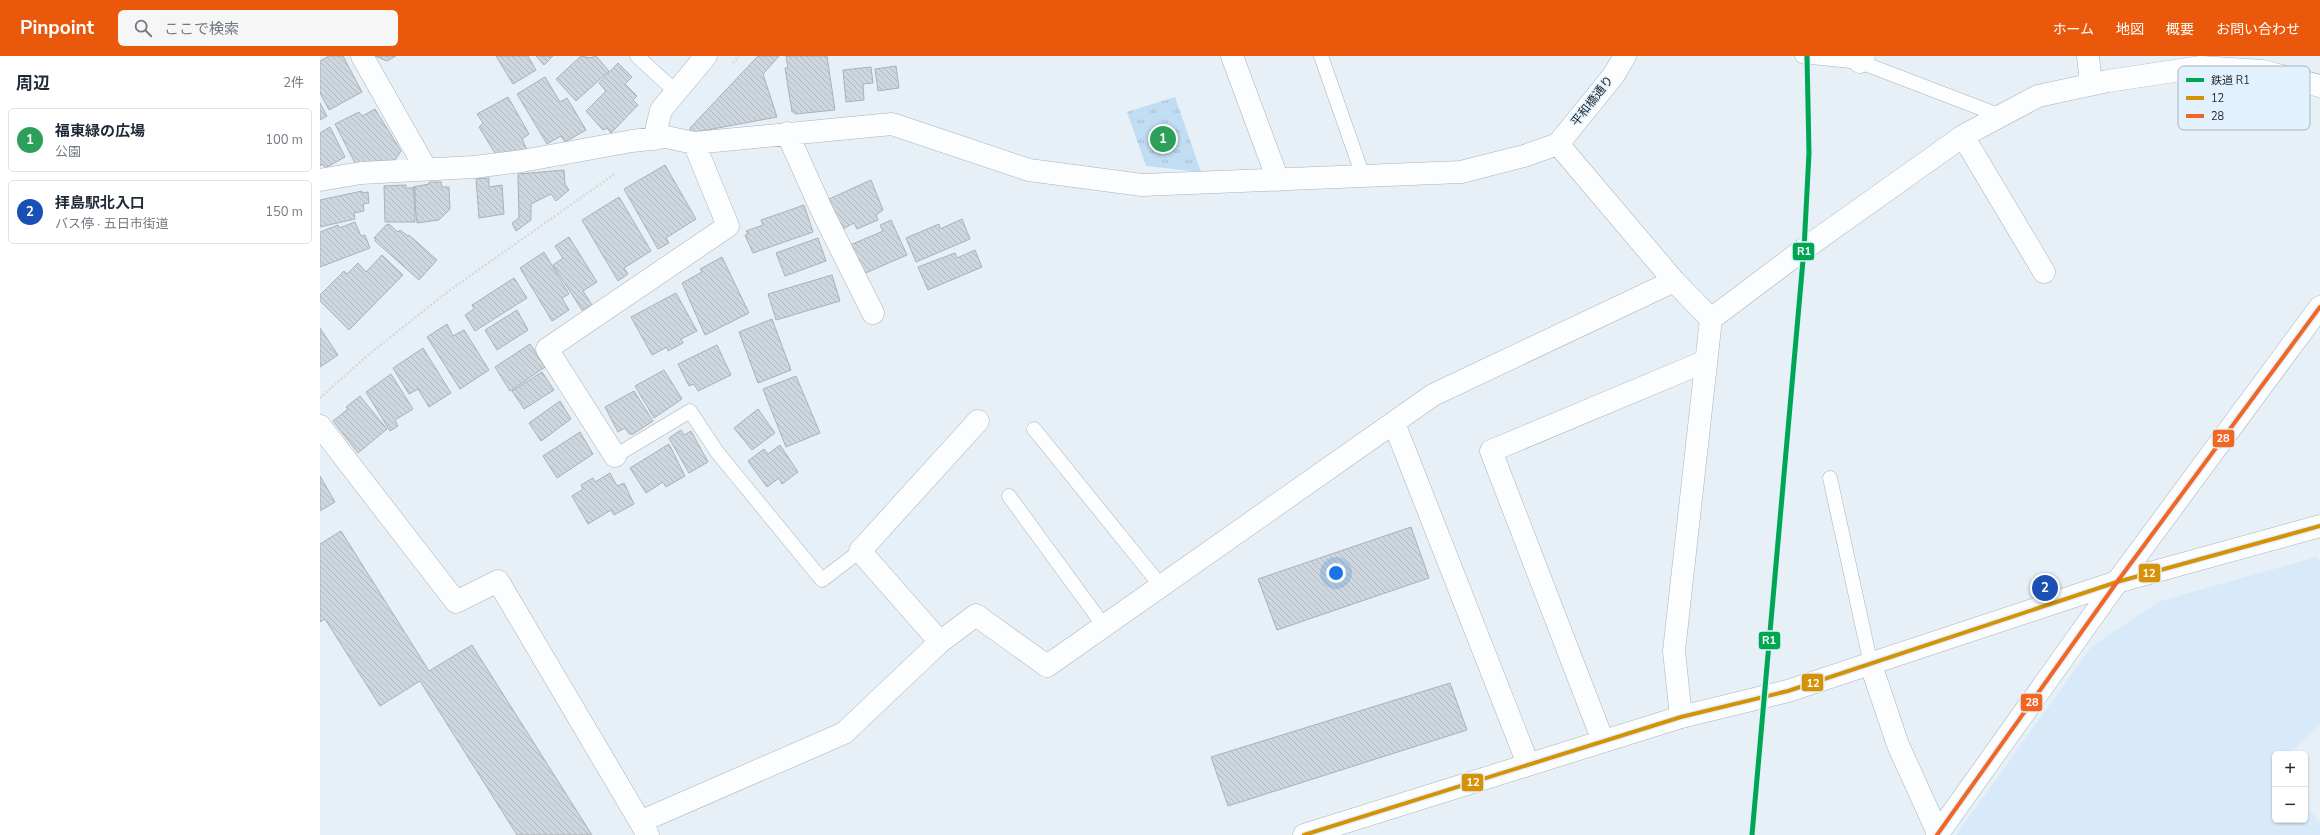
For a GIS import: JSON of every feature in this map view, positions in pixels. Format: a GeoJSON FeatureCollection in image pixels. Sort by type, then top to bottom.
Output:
{"type":"FeatureCollection","features":[{"type":"Feature","properties":{"kind":"street"},"geometry":{"type":"LineString","coordinates":[[362,56],[426,169]]}},
{"type":"Feature","properties":{"kind":"street"},"geometry":{"type":"LineString","coordinates":[[654,139],[661,110],[675,91],[706,56]]}},
{"type":"Feature","properties":{"kind":"street"},"geometry":{"type":"LineString","coordinates":[[1232,56],[1278,180]]}},
{"type":"Feature","properties":{"kind":"street","name":"平和橋通り"},"geometry":{"type":"LineString","coordinates":[[1558,144],[1613,76],[1625,56]]}},
{"type":"Feature","properties":{"kind":"street"},"geometry":{"type":"LineString","coordinates":[[2088,56],[2091,84]]}},
{"type":"Feature","properties":{"kind":"street"},"geometry":{"type":"LineString","coordinates":[[2209,66],[2242,62],[2251,66]]}},
{"type":"Feature","properties":{"kind":"street"},"geometry":{"type":"LineString","coordinates":[[1680,717],[1674,650],[1711,319],[1804,249],[1963,136],[2038,96],[2091,84],[2178,71]]}},
{"type":"Feature","properties":{"kind":"street"},"geometry":{"type":"LineString","coordinates":[[2310,83],[2320,86]]}},
{"type":"Feature","properties":{"kind":"street"},"geometry":{"type":"LineString","coordinates":[[320,180],[361,173],[474,167],[522,161],[632,141],[666,137],[694,143],[892,124],[1029,170],[1142,185],[1461,172],[1524,156],[1558,144],[1674,281],[1711,319]]}},
{"type":"Feature","properties":{"kind":"street"},"geometry":{"type":"LineString","coordinates":[[787,133],[823,213],[873,313]]}},
{"type":"Feature","properties":{"kind":"street"},"geometry":{"type":"LineString","coordinates":[[1963,136],[2044,272]]}},
{"type":"Feature","properties":{"kind":"street"},"geometry":{"type":"LineString","coordinates":[[616,456],[547,349],[728,226],[694,143]]}},
{"type":"Feature","properties":{"kind":"street"},"geometry":{"type":"LineString","coordinates":[[320,426],[456,602],[498,581],[645,828],[844,733],[940,642],[976,615],[1047,666],[1433,395],[1674,281]]}},
{"type":"Feature","properties":{"kind":"street"},"geometry":{"type":"LineString","coordinates":[[1937,834],[2117,582],[2320,307]]}},
{"type":"Feature","properties":{"kind":"street"},"geometry":{"type":"LineString","coordinates":[[1603,740],[1491,451],[1706,361]]}},
{"type":"Feature","properties":{"kind":"street"},"geometry":{"type":"LineString","coordinates":[[940,642],[860,551],[978,421]]}},
{"type":"Feature","properties":{"kind":"street"},"geometry":{"type":"LineString","coordinates":[[1394,423],[1528,764]]}},
{"type":"Feature","properties":{"kind":"street"},"geometry":{"type":"LineString","coordinates":[[1304,835],[1603,740],[1680,717],[1788,691],[1872,665],[2043,605],[2117,582],[2320,526]]}},
{"type":"Feature","properties":{"kind":"street"},"geometry":{"type":"LineString","coordinates":[[1872,665],[1898,745],[1937,834]]}},
{"type":"Feature","properties":{"kind":"lane"},"geometry":{"type":"LineString","coordinates":[[637,56],[675,91]]}},
{"type":"Feature","properties":{"kind":"lane"},"geometry":{"type":"LineString","coordinates":[[1321,56],[1363,176]]}},
{"type":"Feature","properties":{"kind":"lane"},"geometry":{"type":"LineString","coordinates":[[1802,56],[1862,59],[2001,116]]}},
{"type":"Feature","properties":{"kind":"lane"},"geometry":{"type":"LineString","coordinates":[[616,456],[690,411],[717,452],[822,580],[860,551]]}},
{"type":"Feature","properties":{"kind":"lane"},"geometry":{"type":"LineString","coordinates":[[1034,429],[1161,586]]}},
{"type":"Feature","properties":{"kind":"lane"},"geometry":{"type":"LineString","coordinates":[[1830,478],[1872,665]]}},
{"type":"Feature","properties":{"kind":"lane"},"geometry":{"type":"LineString","coordinates":[[1009,496],[1104,626]]}},
{"type":"Feature","properties":{"kind":"path"},"geometry":{"type":"LineString","coordinates":[[728,68],[739,56]]}},
{"type":"Feature","properties":{"kind":"path"},"geometry":{"type":"LineString","coordinates":[[320,398],[368,355],[450,290],[621,169]]}},
{"type":"Feature","properties":{"kind":"shaded area"},"geometry":{"type":"Polygon","coordinates":[[[2316,557],[2320,561],[2320,725],[2292,751],[2272,751],[2272,823],[2308,823],[2308,808],[2320,822],[2320,835],[1956,835],[2091,647],[2160,601],[2316,557]]]}},
{"type":"Feature","properties":{"kind":"green space"},"geometry":{"type":"Polygon","coordinates":[[[1175,97],[1201,172],[1146,166],[1127,112],[1175,97]]]}},
{"type":"Feature","properties":{"kind":"building"},"geometry":{"type":"Polygon","coordinates":[[[329,56],[343,56],[362,92],[329,110],[320,93],[320,61],[329,56]]]}},
{"type":"Feature","properties":{"kind":"building"},"geometry":{"type":"Polygon","coordinates":[[[375,56],[396,56],[387,61],[375,56]]]}},
{"type":"Feature","properties":{"kind":"building"},"geometry":{"type":"Polygon","coordinates":[[[496,56],[528,56],[536,70],[513,84],[496,56]]]}},
{"type":"Feature","properties":{"kind":"building"},"geometry":{"type":"Polygon","coordinates":[[[536,56],[553,56],[544,65],[536,56]]]}},
{"type":"Feature","properties":{"kind":"building"},"geometry":{"type":"Polygon","coordinates":[[[581,56],[590,58],[596,56],[609,71],[576,101],[556,79],[581,56]]]}},
{"type":"Feature","properties":{"kind":"building"},"geometry":{"type":"Polygon","coordinates":[[[758,56],[779,56],[763,74],[777,117],[691,133],[690,128],[758,56]]]}},
{"type":"Feature","properties":{"kind":"building"},"geometry":{"type":"Polygon","coordinates":[[[786,56],[827,56],[835,110],[795,114],[795,112],[792,112],[785,68],[788,68],[786,56]]]}},
{"type":"Feature","properties":{"kind":"building"},"geometry":{"type":"Polygon","coordinates":[[[618,63],[632,77],[625,84],[637,96],[633,100],[638,105],[611,133],[607,128],[603,130],[586,111],[606,91],[599,83],[618,63]]]}},
{"type":"Feature","properties":{"kind":"building"},"geometry":{"type":"Polygon","coordinates":[[[896,66],[899,88],[878,91],[875,69],[896,66]]]}},
{"type":"Feature","properties":{"kind":"building"},"geometry":{"type":"Polygon","coordinates":[[[871,67],[873,83],[863,84],[864,100],[846,102],[843,70],[871,67]]]}},
{"type":"Feature","properties":{"kind":"building"},"geometry":{"type":"Polygon","coordinates":[[[545,77],[560,102],[567,98],[586,130],[565,142],[561,136],[547,144],[517,94],[545,77]]]}},
{"type":"Feature","properties":{"kind":"building"},"geometry":{"type":"Polygon","coordinates":[[[508,97],[529,134],[522,139],[527,150],[496,155],[479,127],[483,123],[477,114],[508,97]]]}},
{"type":"Feature","properties":{"kind":"building"},"geometry":{"type":"Polygon","coordinates":[[[320,103],[327,116],[320,120],[320,103]]]}},
{"type":"Feature","properties":{"kind":"building"},"geometry":{"type":"Polygon","coordinates":[[[375,109],[401,151],[395,160],[355,163],[335,124],[359,112],[362,116],[375,109]]]}},
{"type":"Feature","properties":{"kind":"building"},"geometry":{"type":"Polygon","coordinates":[[[330,127],[345,157],[325,168],[323,164],[320,166],[320,133],[330,127]]]}},
{"type":"Feature","properties":{"kind":"building"},"geometry":{"type":"Polygon","coordinates":[[[665,165],[696,219],[666,238],[669,243],[658,249],[624,189],[665,165]]]}},
{"type":"Feature","properties":{"kind":"building"},"geometry":{"type":"Polygon","coordinates":[[[564,170],[565,184],[569,190],[556,201],[551,194],[531,204],[531,220],[516,231],[512,223],[519,218],[518,174],[564,170]]]}},
{"type":"Feature","properties":{"kind":"building"},"geometry":{"type":"Polygon","coordinates":[[[489,178],[489,187],[502,185],[504,214],[479,218],[476,179],[489,178]]]}},
{"type":"Feature","properties":{"kind":"building"},"geometry":{"type":"Polygon","coordinates":[[[871,180],[883,210],[876,215],[878,220],[857,229],[854,223],[841,230],[829,199],[871,180]]]}},
{"type":"Feature","properties":{"kind":"building"},"geometry":{"type":"Polygon","coordinates":[[[429,182],[441,182],[442,187],[449,187],[450,209],[439,220],[417,223],[413,187],[429,184],[429,182]]]}},
{"type":"Feature","properties":{"kind":"building"},"geometry":{"type":"Polygon","coordinates":[[[406,185],[406,188],[415,188],[415,222],[385,222],[384,186],[406,185]]]}},
{"type":"Feature","properties":{"kind":"building"},"geometry":{"type":"Polygon","coordinates":[[[362,191],[362,193],[368,192],[369,203],[363,204],[364,211],[354,213],[355,219],[320,227],[320,200],[362,191]]]}},
{"type":"Feature","properties":{"kind":"building"},"geometry":{"type":"Polygon","coordinates":[[[619,197],[651,251],[624,268],[628,274],[618,281],[582,220],[619,197]]]}},
{"type":"Feature","properties":{"kind":"building"},"geometry":{"type":"Polygon","coordinates":[[[804,205],[813,232],[753,253],[745,235],[748,234],[746,231],[763,225],[761,220],[804,205]]]}},
{"type":"Feature","properties":{"kind":"building"},"geometry":{"type":"Polygon","coordinates":[[[962,219],[970,239],[916,262],[906,238],[939,224],[940,229],[962,219]]]}},
{"type":"Feature","properties":{"kind":"building"},"geometry":{"type":"Polygon","coordinates":[[[891,220],[907,255],[861,275],[848,246],[883,231],[880,225],[891,220]]]}},
{"type":"Feature","properties":{"kind":"building"},"geometry":{"type":"Polygon","coordinates":[[[355,222],[361,236],[365,235],[370,248],[320,267],[320,232],[338,225],[339,228],[355,222]]]}},
{"type":"Feature","properties":{"kind":"building"},"geometry":{"type":"Polygon","coordinates":[[[389,224],[398,232],[400,230],[408,236],[409,235],[437,260],[419,280],[375,241],[376,239],[374,238],[386,225],[389,224]]]}},
{"type":"Feature","properties":{"kind":"building"},"geometry":{"type":"Polygon","coordinates":[[[569,237],[597,282],[583,291],[592,305],[582,310],[553,265],[563,258],[555,246],[569,237]]]}},
{"type":"Feature","properties":{"kind":"building"},"geometry":{"type":"Polygon","coordinates":[[[818,238],[826,261],[785,276],[776,253],[818,238]]]}},
{"type":"Feature","properties":{"kind":"building"},"geometry":{"type":"Polygon","coordinates":[[[975,250],[982,267],[928,290],[918,267],[955,253],[957,258],[975,250]]]}},
{"type":"Feature","properties":{"kind":"building"},"geometry":{"type":"Polygon","coordinates":[[[544,252],[569,294],[562,298],[569,310],[552,321],[520,268],[544,252]]]}},
{"type":"Feature","properties":{"kind":"building"},"geometry":{"type":"Polygon","coordinates":[[[382,255],[403,275],[349,330],[320,301],[320,295],[344,271],[347,274],[358,263],[366,272],[382,255]]]}},
{"type":"Feature","properties":{"kind":"building"},"geometry":{"type":"Polygon","coordinates":[[[722,257],[749,313],[705,335],[682,283],[702,272],[700,269],[722,257]]]}},
{"type":"Feature","properties":{"kind":"building"},"geometry":{"type":"Polygon","coordinates":[[[832,275],[840,301],[776,320],[768,294],[832,275]]]}},
{"type":"Feature","properties":{"kind":"building"},"geometry":{"type":"Polygon","coordinates":[[[514,278],[527,298],[475,331],[465,315],[474,309],[472,305],[514,278]]]}},
{"type":"Feature","properties":{"kind":"building"},"geometry":{"type":"Polygon","coordinates":[[[676,293],[697,331],[681,339],[683,343],[668,351],[667,347],[652,355],[631,317],[676,293]]]}},
{"type":"Feature","properties":{"kind":"building"},"geometry":{"type":"Polygon","coordinates":[[[517,310],[528,330],[497,350],[485,330],[517,310]]]}},
{"type":"Feature","properties":{"kind":"building"},"geometry":{"type":"Polygon","coordinates":[[[772,319],[791,370],[758,383],[739,332],[772,319]]]}},
{"type":"Feature","properties":{"kind":"building"},"geometry":{"type":"Polygon","coordinates":[[[447,324],[453,336],[464,330],[489,370],[460,389],[427,337],[447,324]]]}},
{"type":"Feature","properties":{"kind":"building"},"geometry":{"type":"Polygon","coordinates":[[[320,328],[338,355],[320,367],[320,328]]]}},
{"type":"Feature","properties":{"kind":"building"},"geometry":{"type":"Polygon","coordinates":[[[530,344],[545,367],[510,391],[495,367],[530,344]]]}},
{"type":"Feature","properties":{"kind":"building"},"geometry":{"type":"Polygon","coordinates":[[[717,345],[731,375],[698,391],[694,384],[689,386],[678,364],[717,345]]]}},
{"type":"Feature","properties":{"kind":"building"},"geometry":{"type":"Polygon","coordinates":[[[423,348],[451,393],[429,407],[418,389],[409,394],[393,368],[423,348]]]}},
{"type":"Feature","properties":{"kind":"building"},"geometry":{"type":"Polygon","coordinates":[[[664,370],[682,399],[654,418],[635,386],[664,370]]]}},
{"type":"Feature","properties":{"kind":"building"},"geometry":{"type":"Polygon","coordinates":[[[542,372],[554,390],[524,409],[512,391],[542,372]]]}},
{"type":"Feature","properties":{"kind":"building"},"geometry":{"type":"Polygon","coordinates":[[[391,374],[413,409],[395,420],[398,426],[390,431],[366,392],[391,374]]]}},
{"type":"Feature","properties":{"kind":"building"},"geometry":{"type":"Polygon","coordinates":[[[796,376],[820,433],[786,447],[763,389],[796,376]]]}},
{"type":"Feature","properties":{"kind":"building"},"geometry":{"type":"Polygon","coordinates":[[[634,391],[653,421],[633,434],[629,434],[625,428],[618,432],[605,407],[634,391]]]}},
{"type":"Feature","properties":{"kind":"building"},"geometry":{"type":"Polygon","coordinates":[[[360,396],[387,429],[358,453],[333,421],[348,409],[346,407],[360,396]]]}},
{"type":"Feature","properties":{"kind":"building"},"geometry":{"type":"Polygon","coordinates":[[[560,401],[571,419],[541,441],[529,423],[560,401]]]}},
{"type":"Feature","properties":{"kind":"building"},"geometry":{"type":"Polygon","coordinates":[[[758,409],[775,433],[752,450],[734,428],[758,409]]]}},
{"type":"Feature","properties":{"kind":"building"},"geometry":{"type":"Polygon","coordinates":[[[681,430],[684,435],[691,431],[708,462],[689,473],[669,438],[681,430]]]}},
{"type":"Feature","properties":{"kind":"building"},"geometry":{"type":"Polygon","coordinates":[[[580,432],[593,454],[557,478],[543,456],[580,432]]]}},
{"type":"Feature","properties":{"kind":"building"},"geometry":{"type":"Polygon","coordinates":[[[669,444],[685,476],[666,487],[663,482],[646,493],[630,468],[669,444]]]}},
{"type":"Feature","properties":{"kind":"building"},"geometry":{"type":"Polygon","coordinates":[[[780,445],[798,472],[782,484],[779,478],[767,487],[748,461],[764,449],[768,454],[780,445]]]}},
{"type":"Feature","properties":{"kind":"building"},"geometry":{"type":"Polygon","coordinates":[[[610,473],[617,486],[624,483],[634,504],[614,515],[611,510],[588,524],[572,496],[583,489],[581,485],[593,478],[595,482],[610,473]]]}},
{"type":"Feature","properties":{"kind":"building"},"geometry":{"type":"Polygon","coordinates":[[[320,476],[335,502],[320,511],[320,476]]]}},
{"type":"Feature","properties":{"kind":"building"},"geometry":{"type":"Polygon","coordinates":[[[1411,527],[1429,578],[1277,630],[1258,579],[1411,527]]]}},
{"type":"Feature","properties":{"kind":"building"},"geometry":{"type":"Polygon","coordinates":[[[341,531],[429,671],[472,645],[592,835],[517,835],[420,681],[380,706],[325,619],[320,622],[320,544],[341,531]]]}},
{"type":"Feature","properties":{"kind":"building"},"geometry":{"type":"Polygon","coordinates":[[[1450,683],[1467,730],[1228,806],[1211,757],[1450,683]]]}},
{"type":"Feature","properties":{"kind":"rail line","name":"R1"},"geometry":{"type":"LineString","coordinates":[[1752,835],[1804,249],[1809,153],[1807,56]]}},
{"type":"Feature","properties":{"kind":"transit line","name":"28"},"geometry":{"type":"LineString","coordinates":[[1937,835],[2117,582],[2320,307]]}},
{"type":"Feature","properties":{"kind":"transit line","name":"12"},"geometry":{"type":"LineString","coordinates":[[1304,835],[1681,717],[1788,691],[2117,582],[2320,526]]}},
{"type":"Feature","properties":{"kind":"place","name":"福東緑の広場"},"geometry":{"type":"Point","coordinates":[1163,139]}},
{"type":"Feature","properties":{"kind":"place","name":"拝島駅北入口"},"geometry":{"type":"Point","coordinates":[2045,588]}}]}
